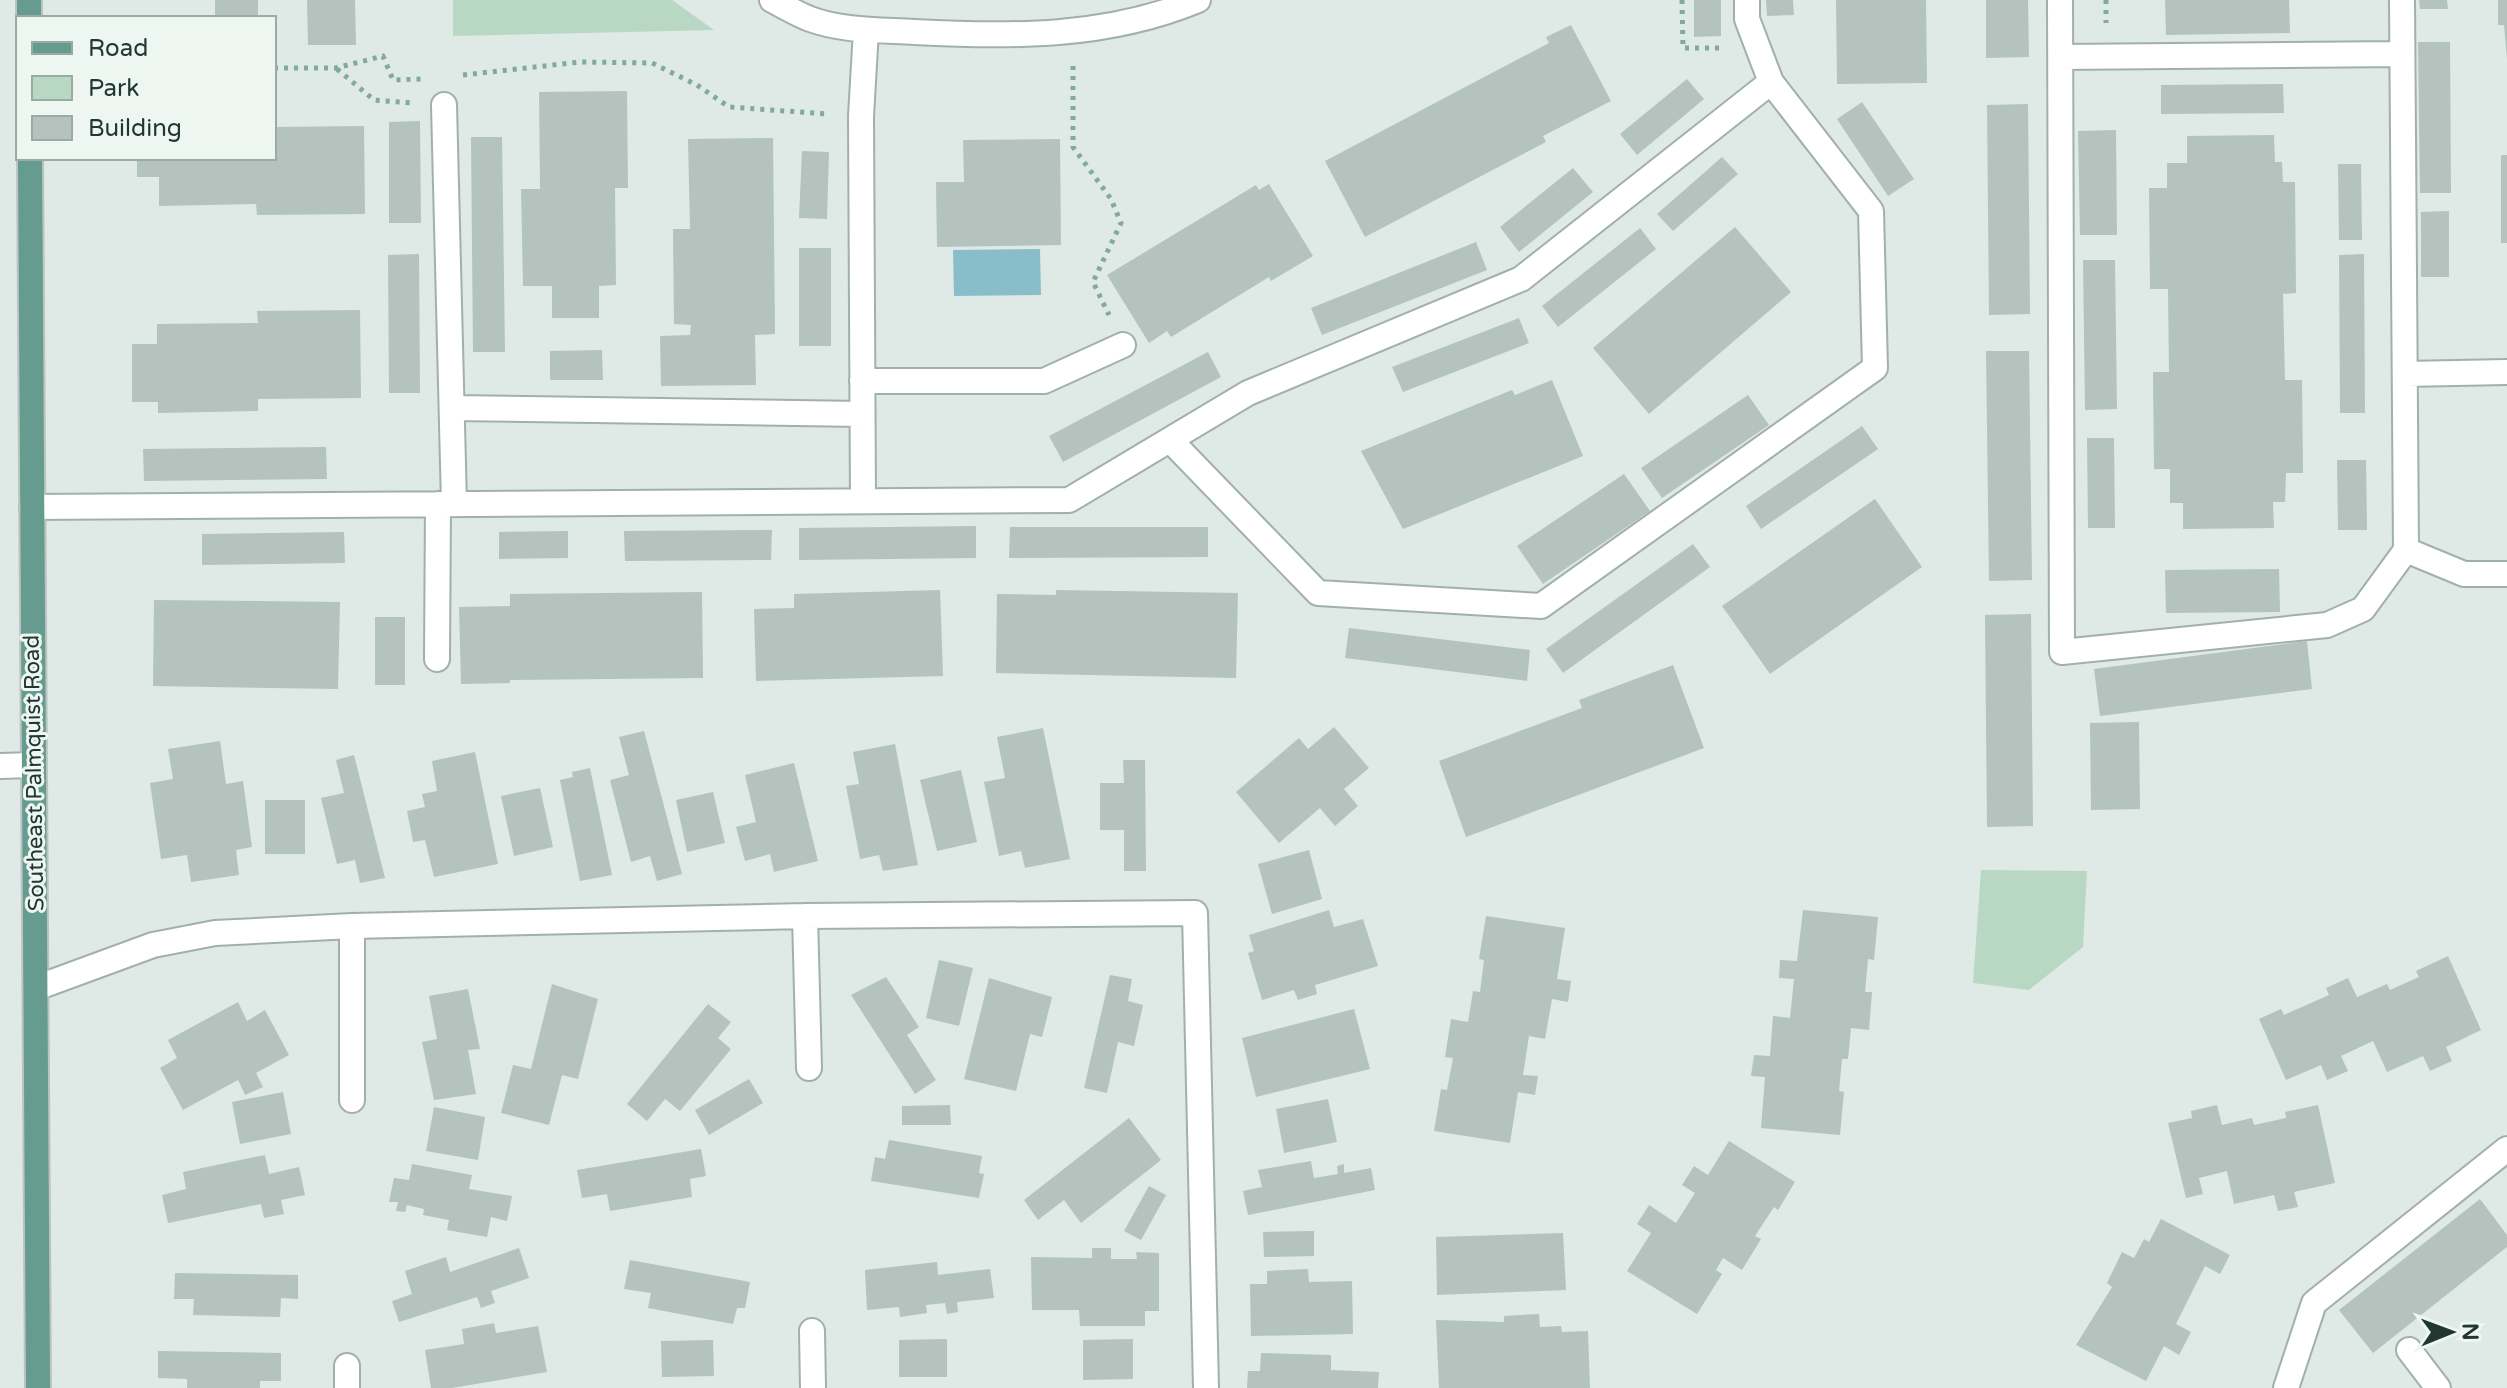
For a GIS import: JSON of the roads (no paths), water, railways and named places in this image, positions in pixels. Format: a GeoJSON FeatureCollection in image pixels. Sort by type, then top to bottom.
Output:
{"type":"FeatureCollection","features":[{"type":"Feature","properties":{"kind":"main road","name":"Southeast Palmquist Road"},"geometry":{"type":"LineString","coordinates":[[30,160],[38,1388]]}},
{"type":"Feature","properties":{"kind":"street"},"geometry":{"type":"LineString","coordinates":[[772,0],[813,20],[866,30],[968,35],[1073,33],[1155,18],[1198,0]]}},
{"type":"Feature","properties":{"kind":"street"},"geometry":{"type":"LineString","coordinates":[[1171,441],[1318,593],[1541,606],[1875,368],[1871,211],[1771,82],[1747,19],[1747,0]]}},
{"type":"Feature","properties":{"kind":"street"},"geometry":{"type":"LineString","coordinates":[[2060,0],[2062,652],[2327,625],[2363,609],[2406,550],[2402,0]]}},
{"type":"Feature","properties":{"kind":"street"},"geometry":{"type":"LineString","coordinates":[[863,501],[861,116],[866,30]]}},
{"type":"Feature","properties":{"kind":"street"},"geometry":{"type":"LineString","coordinates":[[2061,57],[2401,54]]}},
{"type":"Feature","properties":{"kind":"street"},"geometry":{"type":"LineString","coordinates":[[32,507],[1069,500],[1248,393],[1521,279],[1771,82]]}},
{"type":"Feature","properties":{"kind":"street"},"geometry":{"type":"LineString","coordinates":[[437,659],[452,408],[444,105]]}},
{"type":"Feature","properties":{"kind":"street"},"geometry":{"type":"LineString","coordinates":[[862,381],[1044,381],[1123,345]]}},
{"type":"Feature","properties":{"kind":"street"},"geometry":{"type":"LineString","coordinates":[[2405,374],[2507,372]]}},
{"type":"Feature","properties":{"kind":"street"},"geometry":{"type":"LineString","coordinates":[[452,408],[862,414]]}},
{"type":"Feature","properties":{"kind":"street"},"geometry":{"type":"LineString","coordinates":[[2406,550],[2464,574],[2507,574]]}},
{"type":"Feature","properties":{"kind":"street"},"geometry":{"type":"LineString","coordinates":[[0,766],[33,765]]}},
{"type":"Feature","properties":{"kind":"street"},"geometry":{"type":"LineString","coordinates":[[36,988],[153,945],[215,933],[352,926],[805,916],[1195,913],[1206,1388]]}},
{"type":"Feature","properties":{"kind":"street"},"geometry":{"type":"LineString","coordinates":[[805,916],[809,1068]]}},
{"type":"Feature","properties":{"kind":"street"},"geometry":{"type":"LineString","coordinates":[[352,926],[352,1100]]}},
{"type":"Feature","properties":{"kind":"street"},"geometry":{"type":"LineString","coordinates":[[2286,1388],[2314,1303],[2507,1149]]}},
{"type":"Feature","properties":{"kind":"street"},"geometry":{"type":"LineString","coordinates":[[812,1331],[813,1388]]}},
{"type":"Feature","properties":{"kind":"street"},"geometry":{"type":"LineString","coordinates":[[2409,1350],[2438,1388]]}},
{"type":"Feature","properties":{"kind":"water"},"geometry":{"type":"Polygon","coordinates":[[[1040,249],[1041,295],[954,296],[953,250],[1040,249]]]}}]}
